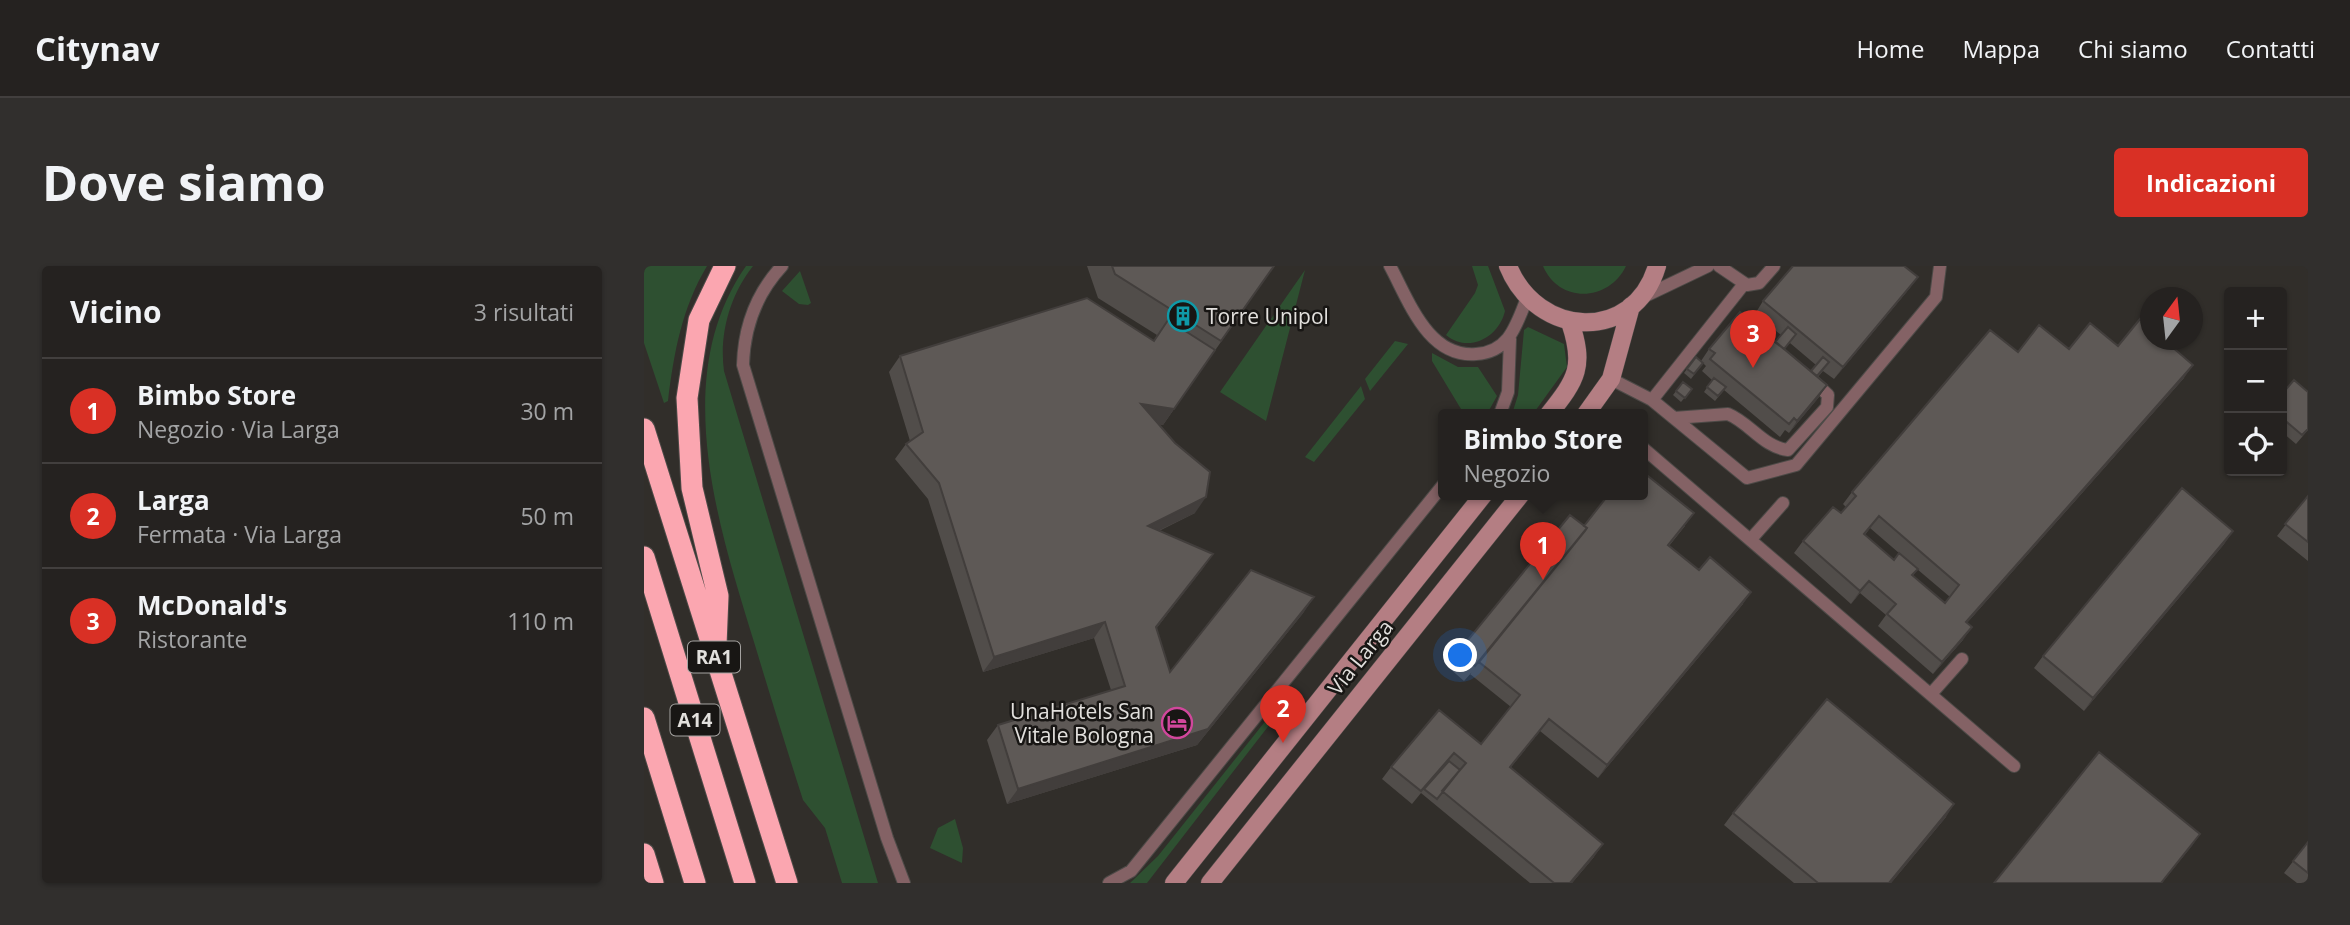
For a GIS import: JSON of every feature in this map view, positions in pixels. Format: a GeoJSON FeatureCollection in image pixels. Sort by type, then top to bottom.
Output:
{"type":"FeatureCollection","features":[{"type":"Feature","properties":{"kind":"highway"},"geometry":{"type":"LineString","coordinates":[[716,661],[718,596],[692,488],[687,398],[699,320],[725,266]]}},
{"type":"Feature","properties":{"kind":"highway","name":"RA1"},"geometry":{"type":"LineString","coordinates":[[644,429],[787,883]]}},
{"type":"Feature","properties":{"kind":"highway","name":"A14"},"geometry":{"type":"LineString","coordinates":[[644,557],[745,883]]}},
{"type":"Feature","properties":{"kind":"highway","name":"A14"},"geometry":{"type":"LineString","coordinates":[[644,718],[695,883]]}},
{"type":"Feature","properties":{"kind":"highway"},"geometry":{"type":"LineString","coordinates":[[644,853],[653,883]]}},
{"type":"Feature","properties":{"kind":"main road"},"geometry":{"type":"LineString","coordinates":[[1508,266],[1527,298],[1539,309],[1570,322],[1602,321],[1635,303],[1649,286],[1657,266]]}},
{"type":"Feature","properties":{"kind":"main road"},"geometry":{"type":"LineString","coordinates":[[1595,409],[1611,379],[1635,303]]}},
{"type":"Feature","properties":{"kind":"main road"},"geometry":{"type":"LineString","coordinates":[[1552,409],[1576,375],[1580,362],[1579,347],[1570,322]]}},
{"type":"Feature","properties":{"kind":"main road","name":"Via Larga"},"geometry":{"type":"LineString","coordinates":[[1174,883],[1479,500]]}},
{"type":"Feature","properties":{"kind":"main road","name":"Via Larga"},"geometry":{"type":"LineString","coordinates":[[1210,883],[1516,500]]}},
{"type":"Feature","properties":{"kind":"lane"},"geometry":{"type":"LineString","coordinates":[[782,266],[759,295],[744,344],[743,365],[880,817],[904,883]]}},
{"type":"Feature","properties":{"kind":"lane"},"geometry":{"type":"LineString","coordinates":[[1390,266],[1429,333],[1450,351],[1485,353],[1496,350],[1510,339]]}},
{"type":"Feature","properties":{"kind":"lane"},"geometry":{"type":"LineString","coordinates":[[1635,303],[1708,266]]}},
{"type":"Feature","properties":{"kind":"lane"},"geometry":{"type":"LineString","coordinates":[[1719,266],[1744,284],[1759,284],[1774,266]]}},
{"type":"Feature","properties":{"kind":"lane"},"geometry":{"type":"LineString","coordinates":[[1611,379],[1652,400],[1747,478],[1796,466],[1936,297],[1940,266]]}},
{"type":"Feature","properties":{"kind":"lane"},"geometry":{"type":"LineString","coordinates":[[1652,400],[1744,284]]}},
{"type":"Feature","properties":{"kind":"lane"},"geometry":{"type":"LineString","coordinates":[[1502,409],[1508,391],[1510,339],[1527,298]]}},
{"type":"Feature","properties":{"kind":"lane"},"geometry":{"type":"LineString","coordinates":[[1723,310],[1740,322]]}},
{"type":"Feature","properties":{"kind":"lane"},"geometry":{"type":"LineString","coordinates":[[1674,418],[1728,414],[1736,417],[1764,441],[1778,449],[1788,450],[1827,407],[1828,395],[1814,382]]}},
{"type":"Feature","properties":{"kind":"lane"},"geometry":{"type":"LineString","coordinates":[[1648,452],[2014,766]]}},
{"type":"Feature","properties":{"kind":"lane"},"geometry":{"type":"LineString","coordinates":[[1109,883],[1131,871],[1438,491]]}},
{"type":"Feature","properties":{"kind":"lane"},"geometry":{"type":"LineString","coordinates":[[1751,539],[1783,503]]}},
{"type":"Feature","properties":{"kind":"lane"},"geometry":{"type":"LineString","coordinates":[[1931,694],[1962,659]]}},
{"type":"Feature","properties":{"kind":"green space"},"geometry":{"type":"Polygon","coordinates":[[[644,266],[707,266],[685,314],[676,348],[668,401],[664,403],[644,343],[644,266]]]}},
{"type":"Feature","properties":{"kind":"green space"},"geometry":{"type":"Polygon","coordinates":[[[746,266],[753,266],[732,302],[725,329],[724,371],[878,883],[842,883],[825,828],[803,800],[740,597],[715,501],[705,402],[710,355],[723,309],[746,266]]]}},
{"type":"Feature","properties":{"kind":"green space"},"geometry":{"type":"Polygon","coordinates":[[[1472,266],[1488,266],[1505,311],[1502,320],[1490,335],[1473,343],[1464,343],[1446,335],[1475,293],[1478,285],[1472,266]]]}},
{"type":"Feature","properties":{"kind":"green space"},"geometry":{"type":"Polygon","coordinates":[[[1543,266],[1626,266],[1608,287],[1584,294],[1560,287],[1550,278],[1543,266]]]}},
{"type":"Feature","properties":{"kind":"green space"},"geometry":{"type":"Polygon","coordinates":[[[1305,270],[1266,421],[1220,392],[1305,270]]]}},
{"type":"Feature","properties":{"kind":"green space"},"geometry":{"type":"Polygon","coordinates":[[[800,271],[811,303],[808,305],[799,304],[782,291],[800,271]]]}},
{"type":"Feature","properties":{"kind":"green space"},"geometry":{"type":"Polygon","coordinates":[[[1528,327],[1564,344],[1567,367],[1537,409],[1514,409],[1518,395],[1524,330],[1528,327]]]}},
{"type":"Feature","properties":{"kind":"green space"},"geometry":{"type":"Polygon","coordinates":[[[1395,341],[1408,344],[1370,391],[1365,379],[1395,341]]]}},
{"type":"Feature","properties":{"kind":"green space"},"geometry":{"type":"Polygon","coordinates":[[[1432,353],[1458,367],[1478,367],[1497,396],[1490,409],[1461,409],[1432,361],[1432,353]]]}},
{"type":"Feature","properties":{"kind":"green space"},"geometry":{"type":"Polygon","coordinates":[[[1361,386],[1365,399],[1314,462],[1305,457],[1361,386]]]}},
{"type":"Feature","properties":{"kind":"green space"},"geometry":{"type":"Polygon","coordinates":[[[1283,699],[1287,702],[1147,883],[1130,883],[1158,856],[1283,699]]]}},
{"type":"Feature","properties":{"kind":"green space"},"geometry":{"type":"Polygon","coordinates":[[[955,819],[963,848],[962,863],[930,848],[938,828],[955,819]]]}},
{"type":"Feature","properties":{"kind":"building"},"geometry":{"type":"Polygon","coordinates":[[[1112,266],[1274,266],[1221,341],[1115,274],[1112,266]]]}},
{"type":"Feature","properties":{"kind":"building"},"geometry":{"type":"Polygon","coordinates":[[[1793,266],[1904,266],[1918,277],[1843,367],[1763,301],[1793,266]]]}},
{"type":"Feature","properties":{"kind":"building"},"geometry":{"type":"Polygon","coordinates":[[[1087,298],[1154,341],[1168,320],[1215,350],[1174,409],[1141,404],[1175,443],[1210,472],[1206,497],[1148,526],[1213,554],[1156,627],[1170,672],[1251,570],[1314,597],[1208,729],[1018,789],[998,725],[1125,686],[1105,622],[994,657],[939,483],[906,444],[923,432],[900,356],[1087,298]]]}},
{"type":"Feature","properties":{"kind":"building"},"geometry":{"type":"Polygon","coordinates":[[[1740,312],[1827,385],[1797,421],[1794,418],[1789,424],[1710,359],[1715,353],[1709,349],[1740,312]]]}},
{"type":"Feature","properties":{"kind":"building"},"geometry":{"type":"Polygon","coordinates":[[[2140,319],[2140,350],[2176,350],[2193,365],[1966,622],[1972,627],[1942,662],[1887,614],[1896,604],[1869,581],[1860,591],[1803,541],[1833,507],[1841,513],[1856,496],[1852,492],[1990,330],[2018,352],[2039,325],[2069,349],[2090,323],[2118,346],[2140,319]],[[1879,516],[1864,534],[1894,560],[1899,553],[1918,569],[1912,575],[1945,603],[1959,585],[1879,516]]]}},
{"type":"Feature","properties":{"kind":"building"},"geometry":{"type":"Polygon","coordinates":[[[1788,327],[1796,334],[1784,349],[1775,342],[1788,327]]]}},
{"type":"Feature","properties":{"kind":"building"},"geometry":{"type":"Polygon","coordinates":[[[1696,357],[1703,363],[1694,374],[1687,369],[1696,357]]]}},
{"type":"Feature","properties":{"kind":"building"},"geometry":{"type":"Polygon","coordinates":[[[1823,357],[1829,362],[1817,376],[1811,371],[1823,357]]]}},
{"type":"Feature","properties":{"kind":"building"},"geometry":{"type":"Polygon","coordinates":[[[1714,378],[1726,387],[1718,396],[1707,387],[1714,378]]]}},
{"type":"Feature","properties":{"kind":"building"},"geometry":{"type":"Polygon","coordinates":[[[2294,380],[2308,392],[2308,429],[2302,435],[2287,422],[2287,388],[2294,380]]]}},
{"type":"Feature","properties":{"kind":"building"},"geometry":{"type":"Polygon","coordinates":[[[1683,382],[1692,389],[1685,398],[1676,391],[1683,382]]]}},
{"type":"Feature","properties":{"kind":"building"},"geometry":{"type":"Polygon","coordinates":[[[1648,476],[1694,513],[1668,545],[1699,570],[1710,557],[1751,592],[1607,765],[1549,719],[1510,767],[1603,844],[1570,883],[1554,883],[1442,791],[1466,763],[1454,753],[1421,791],[1391,767],[1439,710],[1481,744],[1520,695],[1479,662],[1585,531],[1587,528],[1584,526],[1604,500],[1648,500],[1648,476]]]}},
{"type":"Feature","properties":{"kind":"building"},"geometry":{"type":"Polygon","coordinates":[[[2182,488],[2233,531],[2093,698],[2043,656],[2182,488]]]}},
{"type":"Feature","properties":{"kind":"building"},"geometry":{"type":"Polygon","coordinates":[[[2308,496],[2308,542],[2285,524],[2308,496]]]}},
{"type":"Feature","properties":{"kind":"building"},"geometry":{"type":"Polygon","coordinates":[[[1570,515],[1587,528],[1475,666],[1458,652],[1570,515]]]}},
{"type":"Feature","properties":{"kind":"building"},"geometry":{"type":"Polygon","coordinates":[[[1827,699],[1954,804],[1889,883],[1818,883],[1733,813],[1827,699]]]}},
{"type":"Feature","properties":{"kind":"building"},"geometry":{"type":"Polygon","coordinates":[[[2099,752],[2200,834],[2161,883],[1994,883],[2099,752]]]}},
{"type":"Feature","properties":{"kind":"building"},"geometry":{"type":"Polygon","coordinates":[[[1449,761],[1460,770],[1437,799],[1424,789],[1449,761]]]}},
{"type":"Feature","properties":{"kind":"building"},"geometry":{"type":"Polygon","coordinates":[[[2308,842],[2308,873],[2293,861],[2308,842]]]}},
{"type":"Feature","properties":{"kind":"place","name":"Torre Unipol"},"geometry":{"type":"Point","coordinates":[1183,316]}},
{"type":"Feature","properties":{"kind":"place","name":"McDonald's"},"geometry":{"type":"Point","coordinates":[1753,368]}},
{"type":"Feature","properties":{"kind":"place","name":"Bimbo Store"},"geometry":{"type":"Point","coordinates":[1543,580]}},
{"type":"Feature","properties":{"kind":"place","name":"UnaHotels San Vitale Bologna"},"geometry":{"type":"Point","coordinates":[1177,723]}},
{"type":"Feature","properties":{"kind":"place","name":"Larga"},"geometry":{"type":"Point","coordinates":[1283,743]}}]}
